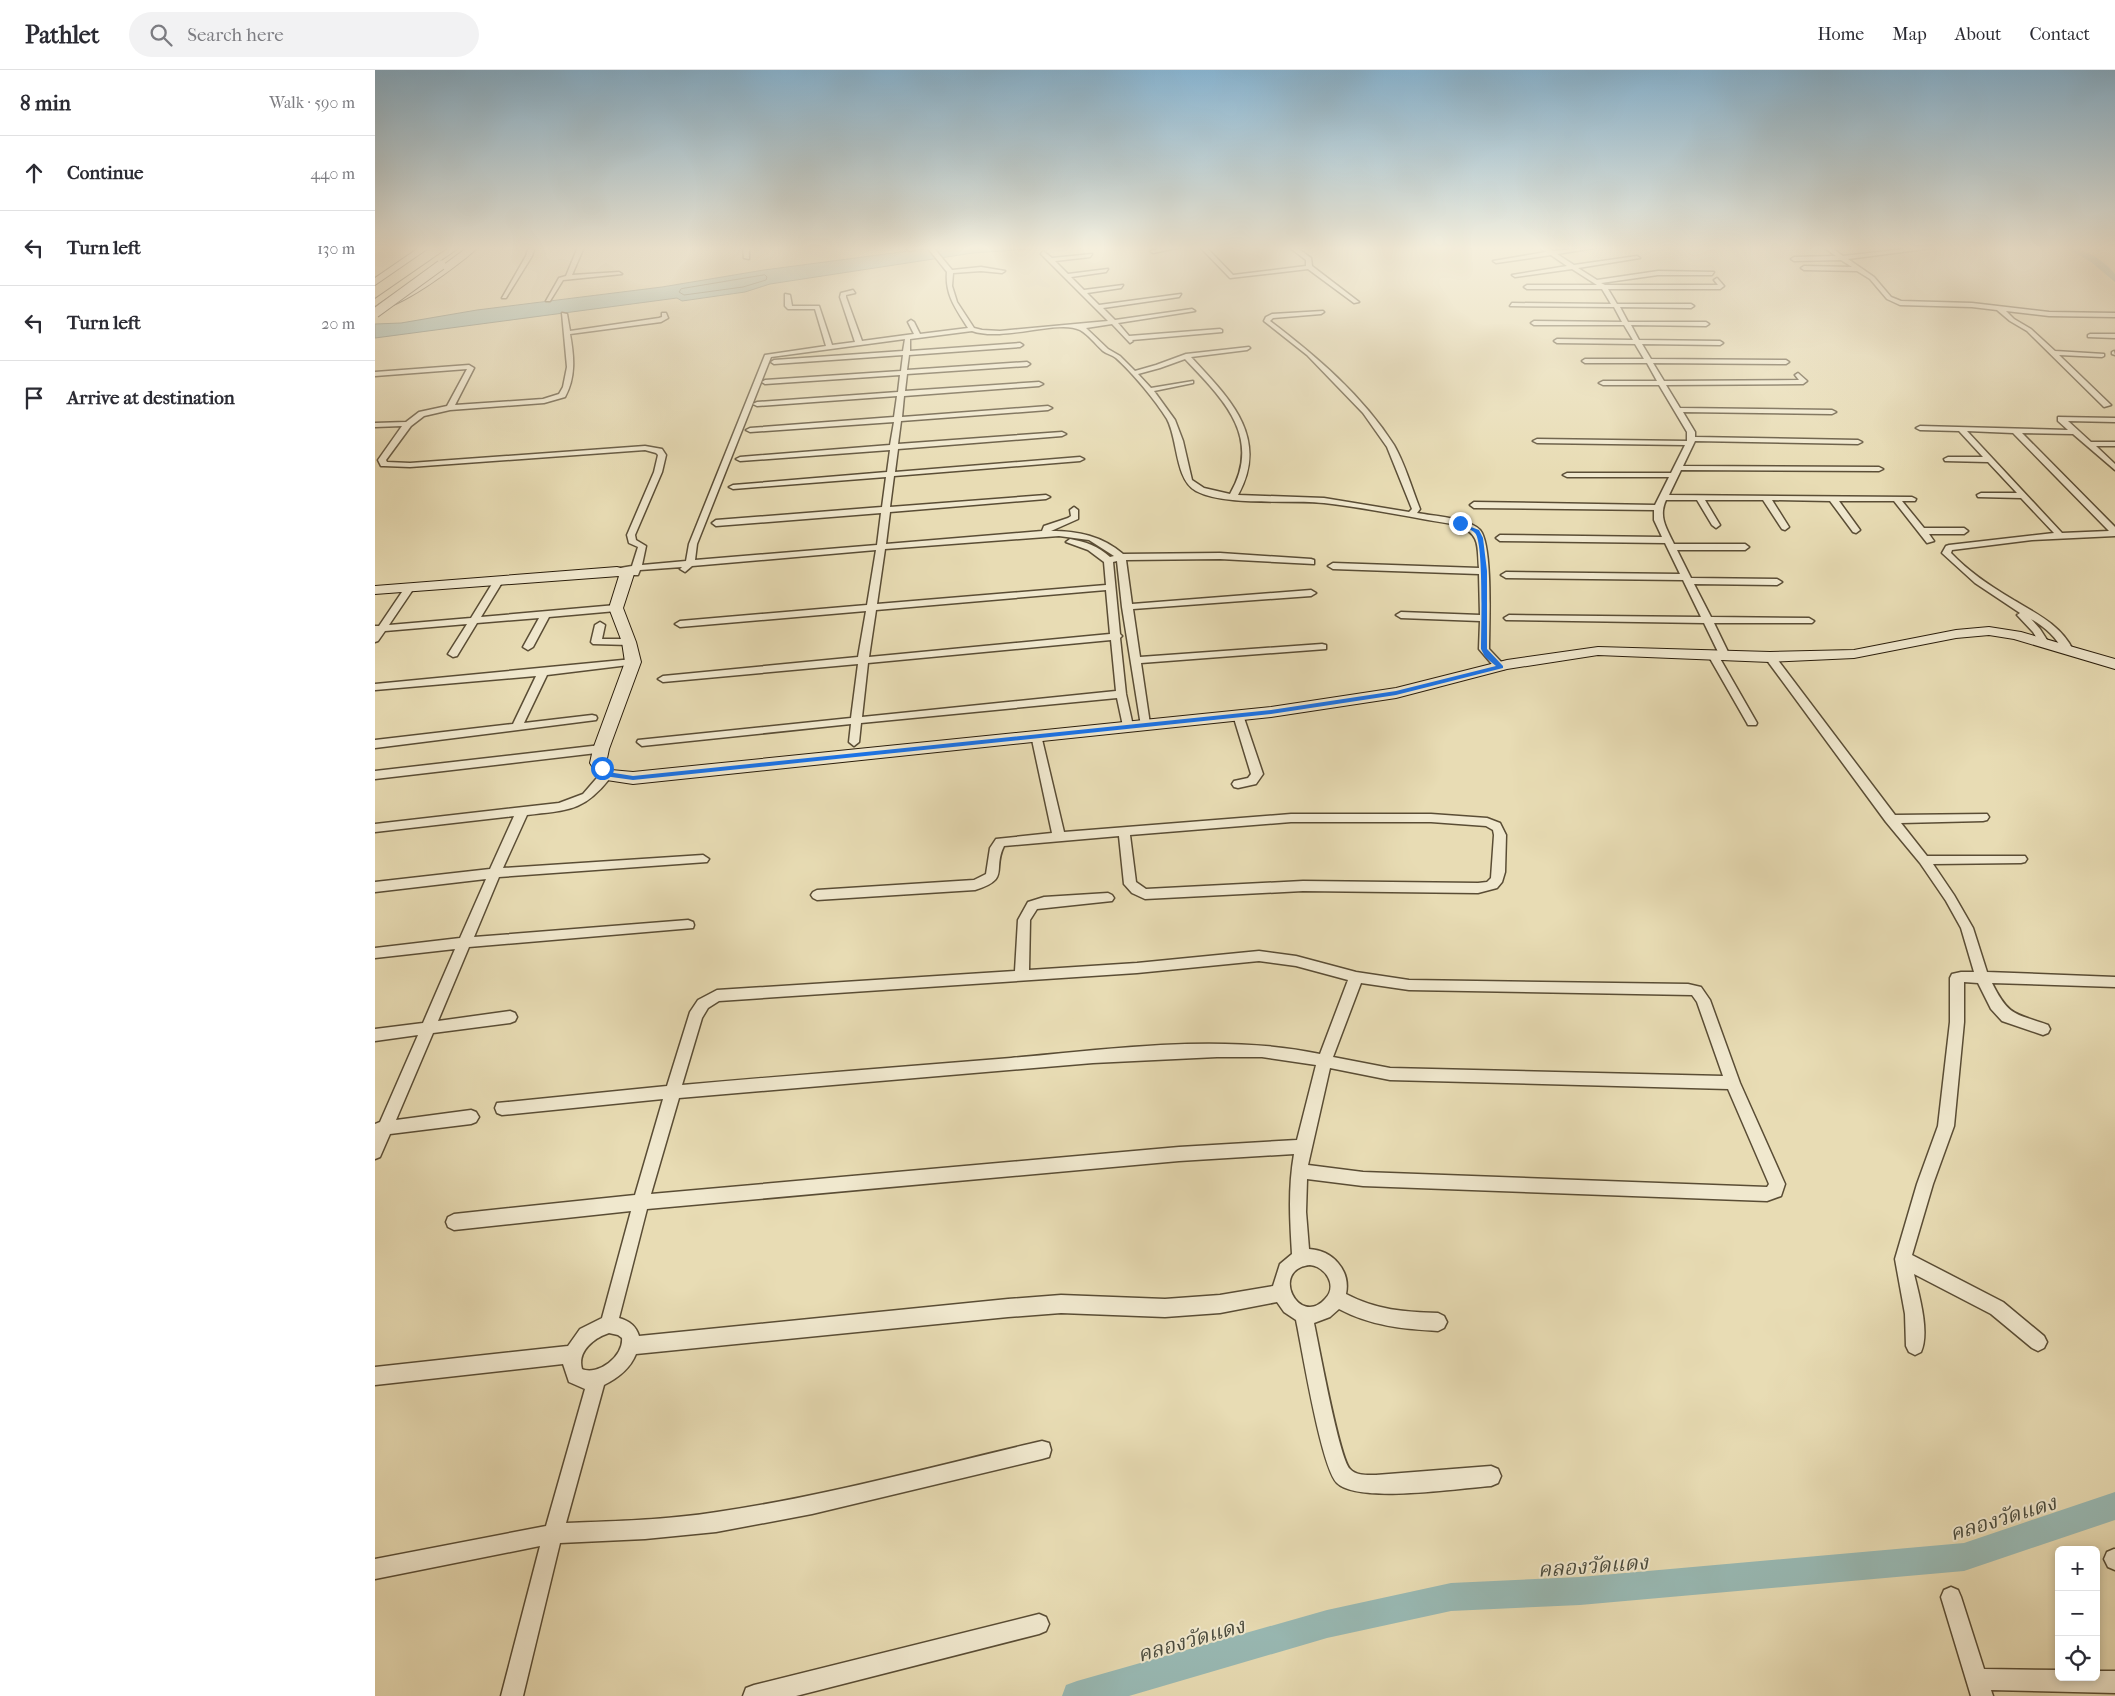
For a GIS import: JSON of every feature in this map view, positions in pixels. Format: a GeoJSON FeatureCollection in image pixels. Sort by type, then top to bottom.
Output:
{"type":"FeatureCollection","features":[{"type":"Feature","properties":{"kind":"street"},"geometry":{"type":"LineString","coordinates":[[379,464],[408,424],[422,414],[450,408],[544,401],[562,395],[567,387],[570,351],[566,323]]}},
{"type":"Feature","properties":{"kind":"street"},"geometry":{"type":"LineString","coordinates":[[567,333],[597,326],[630,323]]}},
{"type":"Feature","properties":{"kind":"street"},"geometry":{"type":"LineString","coordinates":[[822,323],[829,346]]}},
{"type":"Feature","properties":{"kind":"street"},"geometry":{"type":"LineString","coordinates":[[852,323],[859,343]]}},
{"type":"Feature","properties":{"kind":"street"},"geometry":{"type":"LineString","coordinates":[[911,323],[917,336]]}},
{"type":"Feature","properties":{"kind":"street"},"geometry":{"type":"LineString","coordinates":[[968,323],[972,329]]}},
{"type":"Feature","properties":{"kind":"street"},"geometry":{"type":"LineString","coordinates":[[687,566],[693,544],[766,357],[773,354],[829,346],[972,329],[981,332],[1000,333],[1107,323]]}},
{"type":"Feature","properties":{"kind":"street"},"geometry":{"type":"LineString","coordinates":[[1114,323],[1128,339],[1220,331]]}},
{"type":"Feature","properties":{"kind":"street"},"geometry":{"type":"LineString","coordinates":[[1269,323],[1309,354],[1366,411],[1380,429],[1402,472],[1416,509],[1410,516]]}},
{"type":"Feature","properties":{"kind":"street"},"geometry":{"type":"LineString","coordinates":[[1534,323],[1706,324]]}},
{"type":"Feature","properties":{"kind":"street"},"geometry":{"type":"LineString","coordinates":[[2017,323],[2029,330],[2055,353],[2107,405]]}},
{"type":"Feature","properties":{"kind":"street"},"geometry":{"type":"LineString","coordinates":[[1627,324],[1691,432],[1691,441],[1658,508],[1658,520],[1707,620],[1719,655],[1752,723]]}},
{"type":"Feature","properties":{"kind":"street"},"geometry":{"type":"LineString","coordinates":[[1079,327],[1085,330],[1106,350],[1118,357],[1149,390],[1171,420],[1179,441],[1188,480],[1202,491],[1233,496],[1305,499],[1460,523],[1477,532],[1480,538],[1484,571],[1485,652],[1500,667]]}},
{"type":"Feature","properties":{"kind":"street"},"geometry":{"type":"LineString","coordinates":[[1196,333],[1201,340]]}},
{"type":"Feature","properties":{"kind":"street"},"geometry":{"type":"LineString","coordinates":[[2090,336],[2115,336]]}},
{"type":"Feature","properties":{"kind":"street"},"geometry":{"type":"LineString","coordinates":[[853,742],[863,660],[899,419],[908,340]]}},
{"type":"Feature","properties":{"kind":"street"},"geometry":{"type":"LineString","coordinates":[[1557,341],[1720,343]]}},
{"type":"Feature","properties":{"kind":"street"},"geometry":{"type":"LineString","coordinates":[[774,362],[1020,345]]}},
{"type":"Feature","properties":{"kind":"street"},"geometry":{"type":"LineString","coordinates":[[1133,373],[1157,367],[1186,356],[1247,348]]}},
{"type":"Feature","properties":{"kind":"street"},"geometry":{"type":"LineString","coordinates":[[2055,353],[2102,355]]}},
{"type":"Feature","properties":{"kind":"street"},"geometry":{"type":"LineString","coordinates":[[1186,356],[1223,395],[1241,430],[1247,457],[1242,479],[1233,496]]}},
{"type":"Feature","properties":{"kind":"street"},"geometry":{"type":"LineString","coordinates":[[1585,361],[1786,362]]}},
{"type":"Feature","properties":{"kind":"street"},"geometry":{"type":"LineString","coordinates":[[765,382],[1027,364]]}},
{"type":"Feature","properties":{"kind":"street"},"geometry":{"type":"LineString","coordinates":[[375,374],[469,367],[471,368],[450,408]]}},
{"type":"Feature","properties":{"kind":"street"},"geometry":{"type":"LineString","coordinates":[[1603,383],[1803,382],[1799,374]]}},
{"type":"Feature","properties":{"kind":"street"},"geometry":{"type":"LineString","coordinates":[[1149,390],[1191,382]]}},
{"type":"Feature","properties":{"kind":"street"},"geometry":{"type":"LineString","coordinates":[[757,404],[1039,384]]}},
{"type":"Feature","properties":{"kind":"street"},"geometry":{"type":"LineString","coordinates":[[749,430],[1049,408]]}},
{"type":"Feature","properties":{"kind":"street"},"geometry":{"type":"LineString","coordinates":[[1677,410],[1832,412]]}},
{"type":"Feature","properties":{"kind":"street"},"geometry":{"type":"LineString","coordinates":[[2115,420],[2061,419],[2115,468]]}},
{"type":"Feature","properties":{"kind":"street"},"geometry":{"type":"LineString","coordinates":[[375,425],[408,424]]}},
{"type":"Feature","properties":{"kind":"street"},"geometry":{"type":"LineString","coordinates":[[1919,428],[2074,432]]}},
{"type":"Feature","properties":{"kind":"street"},"geometry":{"type":"LineString","coordinates":[[1961,429],[2059,534]]}},
{"type":"Feature","properties":{"kind":"street"},"geometry":{"type":"LineString","coordinates":[[2015,430],[2115,533]]}},
{"type":"Feature","properties":{"kind":"street"},"geometry":{"type":"LineString","coordinates":[[740,459],[1062,434]]}},
{"type":"Feature","properties":{"kind":"street"},"geometry":{"type":"LineString","coordinates":[[1537,441],[1858,442]]}},
{"type":"Feature","properties":{"kind":"street"},"geometry":{"type":"LineString","coordinates":[[2088,444],[2115,444]]}},
{"type":"Feature","properties":{"kind":"street"},"geometry":{"type":"LineString","coordinates":[[379,464],[410,465],[645,448],[659,450],[662,454],[658,472],[631,535],[632,541],[642,546],[642,552],[629,572],[616,608],[629,642],[633,662],[601,749],[599,764],[606,775]]}},
{"type":"Feature","properties":{"kind":"street"},"geometry":{"type":"LineString","coordinates":[[733,487],[1079,459]]}},
{"type":"Feature","properties":{"kind":"street"},"geometry":{"type":"LineString","coordinates":[[1948,459],[1989,460]]}},
{"type":"Feature","properties":{"kind":"street"},"geometry":{"type":"LineString","coordinates":[[1567,475],[1675,471],[1879,469]]}},
{"type":"Feature","properties":{"kind":"street"},"geometry":{"type":"LineString","coordinates":[[1981,495],[2023,496]]}},
{"type":"Feature","properties":{"kind":"street"},"geometry":{"type":"LineString","coordinates":[[716,523],[1046,497]]}},
{"type":"Feature","properties":{"kind":"street"},"geometry":{"type":"LineString","coordinates":[[1663,497],[1912,500]]}},
{"type":"Feature","properties":{"kind":"street"},"geometry":{"type":"LineString","coordinates":[[1700,498],[1716,525]]}},
{"type":"Feature","properties":{"kind":"street"},"geometry":{"type":"LineString","coordinates":[[1766,498],[1785,527]]}},
{"type":"Feature","properties":{"kind":"street"},"geometry":{"type":"LineString","coordinates":[[1833,499],[1856,530]]}},
{"type":"Feature","properties":{"kind":"street"},"geometry":{"type":"LineString","coordinates":[[1897,499],[1930,541]]}},
{"type":"Feature","properties":{"kind":"street"},"geometry":{"type":"LineString","coordinates":[[1474,505],[1658,508]]}},
{"type":"Feature","properties":{"kind":"street"},"geometry":{"type":"LineString","coordinates":[[1046,534],[1047,528],[1075,517],[1074,510]]}},
{"type":"Feature","properties":{"kind":"street"},"geometry":{"type":"LineString","coordinates":[[1922,531],[1963,531]]}},
{"type":"Feature","properties":{"kind":"street"},"geometry":{"type":"LineString","coordinates":[[375,590],[629,572],[1066,532],[1092,537],[1113,548],[1121,557],[1145,724]]}},
{"type":"Feature","properties":{"kind":"street"},"geometry":{"type":"LineString","coordinates":[[2068,650],[2065,640],[2037,618],[2013,604],[1950,558],[1946,553],[1949,548],[2059,534],[2115,533]]}},
{"type":"Feature","properties":{"kind":"street"},"geometry":{"type":"LineString","coordinates":[[1501,538],[1745,547]]}},
{"type":"Feature","properties":{"kind":"street"},"geometry":{"type":"LineString","coordinates":[[880,550],[1061,540],[1083,544],[1098,551],[1109,561],[1121,694],[1128,726]]}},
{"type":"Feature","properties":{"kind":"street"},"geometry":{"type":"LineString","coordinates":[[1109,561],[1121,557],[1220,556],[1311,562]]}},
{"type":"Feature","properties":{"kind":"street"},"geometry":{"type":"LineString","coordinates":[[1333,566],[1484,571]]}},
{"type":"Feature","properties":{"kind":"street"},"geometry":{"type":"LineString","coordinates":[[1506,574],[1777,582]]}},
{"type":"Feature","properties":{"kind":"street"},"geometry":{"type":"LineString","coordinates":[[453,654],[498,581]]}},
{"type":"Feature","properties":{"kind":"street"},"geometry":{"type":"LineString","coordinates":[[680,624],[1111,587]]}},
{"type":"Feature","properties":{"kind":"street"},"geometry":{"type":"LineString","coordinates":[[375,639],[379,628],[409,588]]}},
{"type":"Feature","properties":{"kind":"street"},"geometry":{"type":"LineString","coordinates":[[1127,607],[1311,593]]}},
{"type":"Feature","properties":{"kind":"street"},"geometry":{"type":"LineString","coordinates":[[2013,604],[2037,631],[2044,643]]}},
{"type":"Feature","properties":{"kind":"street"},"geometry":{"type":"LineString","coordinates":[[379,628],[616,608]]}},
{"type":"Feature","properties":{"kind":"street"},"geometry":{"type":"LineString","coordinates":[[529,647],[546,614]]}},
{"type":"Feature","properties":{"kind":"street"},"geometry":{"type":"LineString","coordinates":[[1401,615],[1484,618]]}},
{"type":"Feature","properties":{"kind":"street"},"geometry":{"type":"LineString","coordinates":[[1509,618],[1809,621]]}},
{"type":"Feature","properties":{"kind":"street"},"geometry":{"type":"LineString","coordinates":[[600,625],[595,642],[629,642]]}},
{"type":"Feature","properties":{"kind":"street"},"geometry":{"type":"LineString","coordinates":[[606,775],[633,778],[1319,705],[1396,693],[1500,667],[1598,651],[1770,657],[1854,654],[1977,631],[2004,632],[2115,664]]}},
{"type":"Feature","properties":{"kind":"street"},"geometry":{"type":"LineString","coordinates":[[663,679],[1117,636]]}},
{"type":"Feature","properties":{"kind":"street"},"geometry":{"type":"LineString","coordinates":[[1136,660],[1322,647]]}},
{"type":"Feature","properties":{"kind":"street"},"geometry":{"type":"LineString","coordinates":[[1770,657],[1890,819],[1924,860],[1950,898],[1967,928],[1982,977],[1996,1005],[2007,1017],[2043,1029]]}},
{"type":"Feature","properties":{"kind":"street"},"geometry":{"type":"LineString","coordinates":[[375,687],[633,662]]}},
{"type":"Feature","properties":{"kind":"street"},"geometry":{"type":"LineString","coordinates":[[517,727],[543,672]]}},
{"type":"Feature","properties":{"kind":"street"},"geometry":{"type":"LineString","coordinates":[[642,742],[1121,694]]}},
{"type":"Feature","properties":{"kind":"street"},"geometry":{"type":"LineString","coordinates":[[1238,715],[1257,774],[1252,781],[1238,784]]}},
{"type":"Feature","properties":{"kind":"street"},"geometry":{"type":"LineString","coordinates":[[375,744],[592,718]]}},
{"type":"Feature","properties":{"kind":"street"},"geometry":{"type":"LineString","coordinates":[[1037,735],[1059,837]]}},
{"type":"Feature","properties":{"kind":"street"},"geometry":{"type":"LineString","coordinates":[[375,775],[601,749]]}},
{"type":"Feature","properties":{"kind":"street"},"geometry":{"type":"LineString","coordinates":[[375,828],[576,804],[587,798],[606,775]]}},
{"type":"Feature","properties":{"kind":"street"},"geometry":{"type":"LineString","coordinates":[[375,1152],[380,1129],[429,1028],[523,810]]}},
{"type":"Feature","properties":{"kind":"street"},"geometry":{"type":"LineString","coordinates":[[1890,819],[1983,817]]}},
{"type":"Feature","properties":{"kind":"street"},"geometry":{"type":"LineString","coordinates":[[817,896],[975,885],[992,876],[996,848],[1000,842],[1124,831],[1291,818],[1431,818],[1487,822],[1495,825],[1499,831],[1499,874],[1496,882],[1490,886],[1478,888],[1303,886],[1145,894],[1136,890],[1130,884],[1124,831]]}},
{"type":"Feature","properties":{"kind":"street"},"geometry":{"type":"LineString","coordinates":[[375,887],[495,873],[703,859]]}},
{"type":"Feature","properties":{"kind":"street"},"geometry":{"type":"LineString","coordinates":[[1924,860],[2021,859]]}},
{"type":"Feature","properties":{"kind":"street"},"geometry":{"type":"LineString","coordinates":[[1022,976],[1024,920],[1033,905],[1044,902],[1108,898]]}},
{"type":"Feature","properties":{"kind":"street"},"geometry":{"type":"LineString","coordinates":[[375,953],[577,931],[688,925]]}},
{"type":"Feature","properties":{"kind":"street"},"geometry":{"type":"LineString","coordinates":[[609,1324],[641,1202],[695,1016],[703,1004],[717,996],[1137,968],[1259,956],[1296,961],[1356,977],[1409,985],[1687,989],[1696,991],[1703,1000],[1733,1083],[1777,1184],[1775,1191],[1767,1194],[1363,1179],[1299,1171]]}},
{"type":"Feature","properties":{"kind":"street"},"geometry":{"type":"LineString","coordinates":[[1301,1258],[1298,1212],[1299,1171],[1303,1147],[1325,1060],[1356,977]]}},
{"type":"Feature","properties":{"kind":"street"},"geometry":{"type":"LineString","coordinates":[[1915,1346],[1914,1314],[1903,1259],[1925,1184],[1946,1126],[1957,1022],[1957,978],[1982,977],[2115,982]]}},
{"type":"Feature","properties":{"kind":"street"},"geometry":{"type":"LineString","coordinates":[[375,1035],[510,1017]]}},
{"type":"Feature","properties":{"kind":"street"},"geometry":{"type":"LineString","coordinates":[[502,1108],[1125,1054],[1262,1051],[1325,1060],[1367,1071],[1390,1074],[1733,1083]]}},
{"type":"Feature","properties":{"kind":"street"},"geometry":{"type":"LineString","coordinates":[[380,1129],[471,1117]]}},
{"type":"Feature","properties":{"kind":"street"},"geometry":{"type":"LineString","coordinates":[[454,1222],[641,1202],[1179,1154],[1303,1147]]}},
{"type":"Feature","properties":{"kind":"street"},"geometry":{"type":"LineString","coordinates":[[1301,1258],[1318,1258],[1332,1267],[1339,1282],[1337,1298],[1323,1312],[1303,1313],[1287,1302],[1282,1294],[1282,1275],[1293,1261],[1301,1258]]}},
{"type":"Feature","properties":{"kind":"street"},"geometry":{"type":"LineString","coordinates":[[1903,1259],[1997,1308],[2038,1342]]}},
{"type":"Feature","properties":{"kind":"street"},"geometry":{"type":"LineString","coordinates":[[631,1346],[1008,1308],[1061,1304],[1165,1308],[1220,1304],[1282,1294]]}},
{"type":"Feature","properties":{"kind":"street"},"geometry":{"type":"LineString","coordinates":[[1337,1298],[1356,1310],[1371,1316],[1438,1322]]}},
{"type":"Feature","properties":{"kind":"street"},"geometry":{"type":"LineString","coordinates":[[1303,1313],[1326,1423],[1336,1461],[1343,1476],[1357,1483],[1376,1485],[1491,1476]]}},
{"type":"Feature","properties":{"kind":"street"},"geometry":{"type":"LineString","coordinates":[[609,1324],[619,1325],[627,1329],[631,1336],[631,1346],[627,1358],[619,1368],[608,1376],[596,1380],[584,1380],[575,1375],[571,1366],[573,1354],[578,1343],[587,1334],[609,1324]]}},
{"type":"Feature","properties":{"kind":"street"},"geometry":{"type":"LineString","coordinates":[[375,1376],[573,1354]]}},
{"type":"Feature","properties":{"kind":"street"},"geometry":{"type":"LineString","coordinates":[[512,1696],[553,1534],[596,1380]]}},
{"type":"Feature","properties":{"kind":"street"},"geometry":{"type":"LineString","coordinates":[[375,1569],[553,1534],[645,1529],[716,1522],[812,1504],[1042,1450]]}},
{"type":"Feature","properties":{"kind":"street"},"geometry":{"type":"LineString","coordinates":[[1951,1597],[1979,1688],[2115,1682]]}},
{"type":"Feature","properties":{"kind":"street"},"geometry":{"type":"LineString","coordinates":[[754,1696],[1039,1624]]}},
{"type":"Feature","properties":{"kind":"water"},"geometry":{"type":"Polygon","coordinates":[[[489,323],[375,338],[375,324],[489,323]]]}},
{"type":"Feature","properties":{"kind":"waterway","name":"คลองวัดแดง"},"geometry":{"type":"LineString","coordinates":[[1077,1696],[1327,1624],[1451,1597],[1580,1591],[1964,1557],[2115,1506]]}},
{"type":"Feature","properties":{"kind":"route"},"geometry":{"type":"LineString","coordinates":[[602,768],[606,775],[633,778],[1271,712],[1396,693],[1500,667],[1484,649],[1484,571],[1480,538],[1477,532],[1460,523]]}}]}
